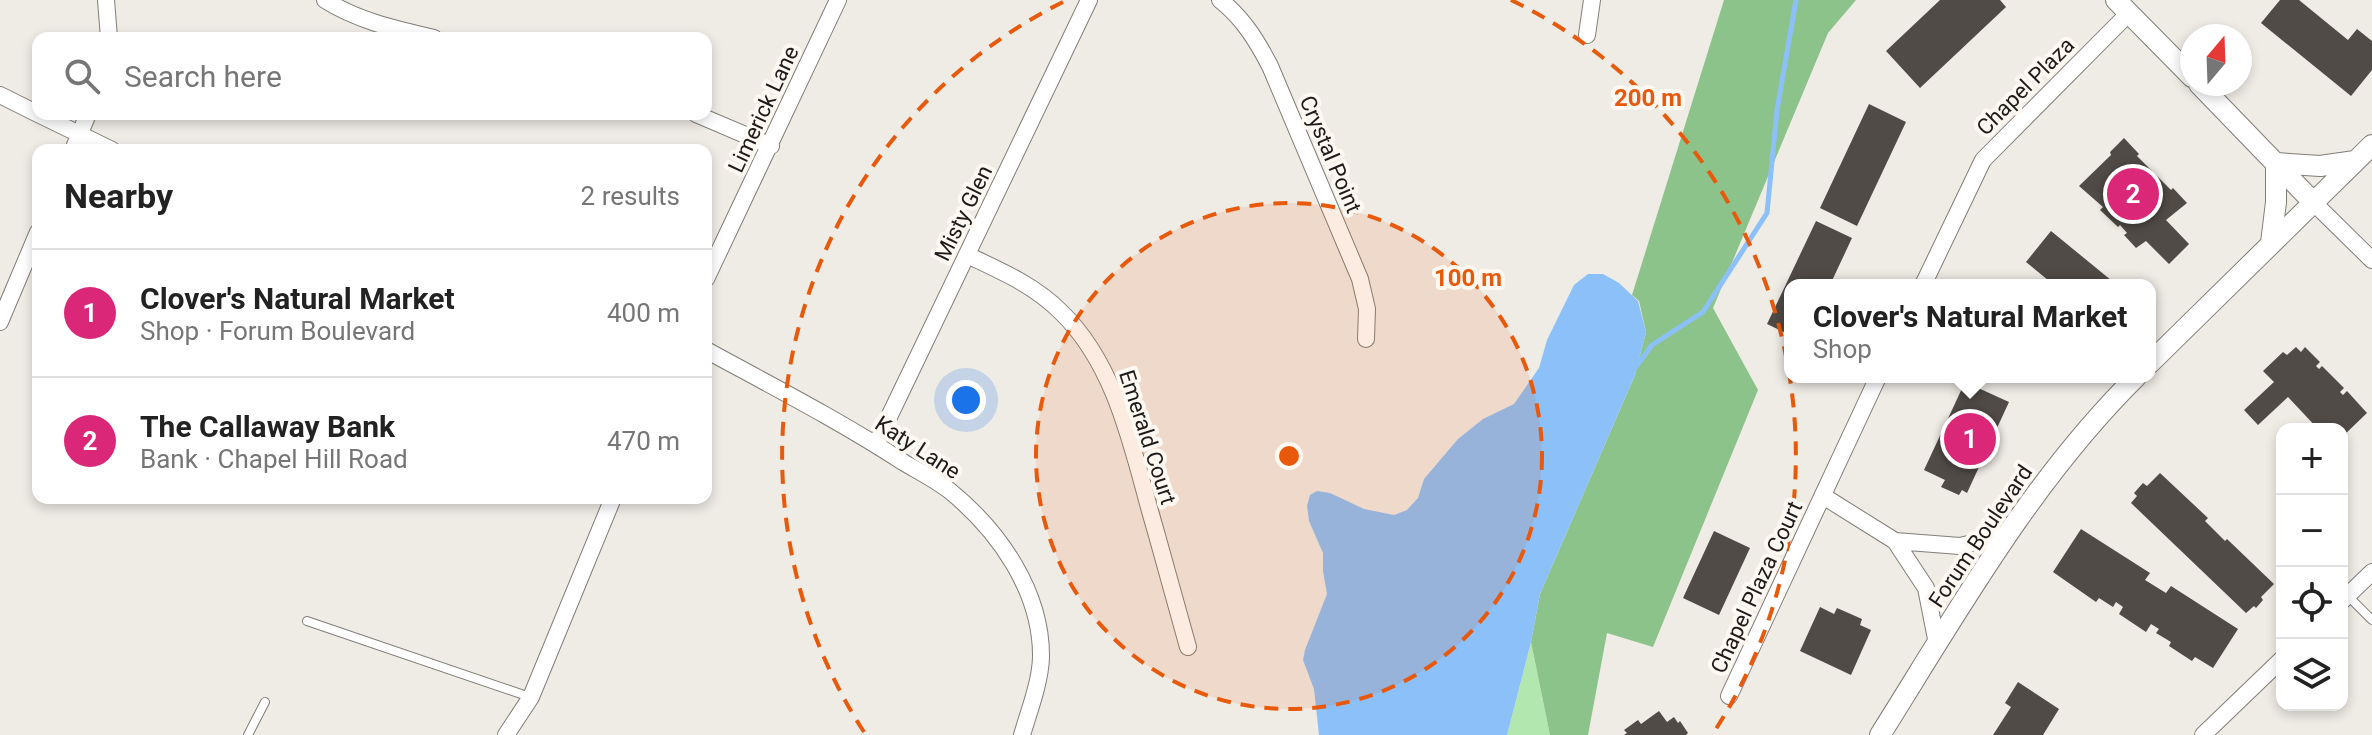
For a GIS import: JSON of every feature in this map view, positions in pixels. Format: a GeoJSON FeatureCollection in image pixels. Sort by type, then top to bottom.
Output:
{"type":"FeatureCollection","features":[{"type":"Feature","properties":{"kind":"street"},"geometry":{"type":"LineString","coordinates":[[106,0],[109,32]]}},
{"type":"Feature","properties":{"kind":"street"},"geometry":{"type":"LineString","coordinates":[[325,0],[340,10],[410,32]]}},
{"type":"Feature","properties":{"kind":"street","name":"Limerick Lane"},"geometry":{"type":"LineString","coordinates":[[712,267],[838,0]]}},
{"type":"Feature","properties":{"kind":"street","name":"Misty Glen"},"geometry":{"type":"LineString","coordinates":[[876,444],[1089,0]]}},
{"type":"Feature","properties":{"kind":"street","name":"Crystal Point"},"geometry":{"type":"LineString","coordinates":[[1220,0],[1252,33],[1270,66],[1360,279],[1367,309],[1366,339]]}},
{"type":"Feature","properties":{"kind":"street"},"geometry":{"type":"LineString","coordinates":[[1587,35],[1592,0]]}},
{"type":"Feature","properties":{"kind":"street"},"geometry":{"type":"LineString","coordinates":[[2123,6],[2180,65]]}},
{"type":"Feature","properties":{"kind":"street","name":"Chapel Plaza"},"geometry":{"type":"LineString","coordinates":[[1926,279],[1983,160],[2123,6]]}},
{"type":"Feature","properties":{"kind":"street"},"geometry":{"type":"LineString","coordinates":[[0,95],[32,111]]}},
{"type":"Feature","properties":{"kind":"street"},"geometry":{"type":"LineString","coordinates":[[2211,96],[2372,260]]}},
{"type":"Feature","properties":{"kind":"street"},"geometry":{"type":"LineString","coordinates":[[46,120],[76,142],[85,120]]}},
{"type":"Feature","properties":{"kind":"street"},"geometry":{"type":"LineString","coordinates":[[710,120],[771,146]]}},
{"type":"Feature","properties":{"kind":"street"},"geometry":{"type":"LineString","coordinates":[[2156,357],[2372,145]]}},
{"type":"Feature","properties":{"kind":"street"},"geometry":{"type":"LineString","coordinates":[[2276,163],[2320,166],[2355,161]]}},
{"type":"Feature","properties":{"kind":"street"},"geometry":{"type":"LineString","coordinates":[[2271,243],[2276,202],[2276,163]]}},
{"type":"Feature","properties":{"kind":"street"},"geometry":{"type":"LineString","coordinates":[[0,322],[32,246]]}},
{"type":"Feature","properties":{"kind":"street","name":"Emerald Court"},"geometry":{"type":"LineString","coordinates":[[967,255],[1014,277],[1043,295],[1063,314],[1099,361],[1136,459],[1188,647]]}},
{"type":"Feature","properties":{"kind":"street","name":"Katy Lane"},"geometry":{"type":"LineString","coordinates":[[712,353],[876,444],[950,491],[990,532],[1014,564],[1026,587],[1038,624],[1041,660],[1022,735]]}},
{"type":"Feature","properties":{"kind":"street"},"geometry":{"type":"LineString","coordinates":[[1875,383],[1823,496],[1895,541],[1926,588],[1937,644]]}},
{"type":"Feature","properties":{"kind":"street","name":"Forum Boulevard"},"geometry":{"type":"LineString","coordinates":[[1880,735],[2007,535],[2064,454],[2130,383]]}},
{"type":"Feature","properties":{"kind":"street","name":"Chapel Plaza Court"},"geometry":{"type":"LineString","coordinates":[[1729,696],[1823,496]]}},
{"type":"Feature","properties":{"kind":"street"},"geometry":{"type":"LineString","coordinates":[[506,735],[531,697],[611,504]]}},
{"type":"Feature","properties":{"kind":"street"},"geometry":{"type":"LineString","coordinates":[[1895,541],[1960,546],[2007,535]]}},
{"type":"Feature","properties":{"kind":"street"},"geometry":{"type":"LineString","coordinates":[[2348,595],[2372,572]]}},
{"type":"Feature","properties":{"kind":"street"},"geometry":{"type":"LineString","coordinates":[[2203,735],[2276,665]]}},
{"type":"Feature","properties":{"kind":"lane"},"geometry":{"type":"LineString","coordinates":[[2348,600],[2372,620]]}},
{"type":"Feature","properties":{"kind":"lane"},"geometry":{"type":"LineString","coordinates":[[307,621],[531,697]]}},
{"type":"Feature","properties":{"kind":"lane"},"geometry":{"type":"LineString","coordinates":[[248,735],[265,702]]}},
{"type":"Feature","properties":{"kind":"green space"},"geometry":{"type":"Polygon","coordinates":[[[1724,0],[1856,0],[1828,33],[1713,308],[1758,390],[1653,647],[1607,633],[1588,735],[1550,735],[1531,642],[1540,594],[1635,375],[1646,332],[1639,301],[1632,295],[1724,0]]]}},
{"type":"Feature","properties":{"kind":"green space"},"geometry":{"type":"Polygon","coordinates":[[[1531,642],[1550,735],[1507,735],[1531,642]]]}},
{"type":"Feature","properties":{"kind":"water"},"geometry":{"type":"Polygon","coordinates":[[[1588,274],[1603,274],[1619,283],[1638,301],[1646,332],[1635,375],[1540,594],[1507,735],[1319,735],[1314,689],[1303,660],[1327,594],[1323,553],[1309,521],[1307,506],[1310,495],[1317,491],[1330,493],[1364,509],[1394,515],[1407,510],[1418,498],[1424,479],[1458,439],[1483,419],[1514,404],[1539,368],[1547,340],[1574,285],[1588,274]]]}},
{"type":"Feature","properties":{"kind":"building"},"geometry":{"type":"Polygon","coordinates":[[[1940,0],[2000,0],[2006,7],[1920,88],[1886,51],[1940,0]]]}},
{"type":"Feature","properties":{"kind":"building"},"geometry":{"type":"Polygon","coordinates":[[[2280,0],[2299,0],[2348,40],[2357,29],[2372,41],[2372,70],[2351,96],[2261,23],[2280,0]]]}},
{"type":"Feature","properties":{"kind":"building"},"geometry":{"type":"Polygon","coordinates":[[[1869,104],[1906,122],[1857,226],[1820,208],[1869,104]]]}},
{"type":"Feature","properties":{"kind":"building"},"geometry":{"type":"Polygon","coordinates":[[[2124,138],[2139,154],[2137,156],[2187,203],[2166,220],[2189,244],[2169,264],[2146,241],[2136,248],[2124,235],[2127,233],[2120,225],[2118,227],[2100,210],[2103,207],[2079,186],[2124,138]]]}},
{"type":"Feature","properties":{"kind":"building"},"geometry":{"type":"Polygon","coordinates":[[[1816,221],[1852,238],[1833,279],[1788,279],[1816,221]]]}},
{"type":"Feature","properties":{"kind":"building"},"geometry":{"type":"Polygon","coordinates":[[[2051,231],[2110,279],[2047,279],[2026,262],[2051,231]]]}},
{"type":"Feature","properties":{"kind":"building"},"geometry":{"type":"Polygon","coordinates":[[[1784,288],[1784,332],[1767,324],[1784,288]]]}},
{"type":"Feature","properties":{"kind":"building"},"geometry":{"type":"Polygon","coordinates":[[[2296,347],[2301,352],[2305,347],[2320,362],[2316,366],[2319,369],[2322,366],[2344,388],[2340,392],[2343,395],[2347,391],[2367,413],[2348,431],[2348,423],[2312,423],[2288,397],[2258,425],[2244,410],[2274,382],[2263,371],[2283,352],[2287,355],[2296,347]]]}},
{"type":"Feature","properties":{"kind":"building"},"geometry":{"type":"Polygon","coordinates":[[[1965,383],[2009,402],[1967,493],[1962,490],[1959,495],[1941,487],[1945,480],[1924,470],[1965,383]]]}},
{"type":"Feature","properties":{"kind":"building"},"geometry":{"type":"Polygon","coordinates":[[[2160,473],[2208,518],[2205,521],[2225,541],[2227,539],[2274,584],[2261,597],[2263,600],[2256,608],[2254,606],[2246,613],[2131,503],[2137,496],[2134,493],[2143,483],[2147,486],[2160,473]]]}},
{"type":"Feature","properties":{"kind":"building"},"geometry":{"type":"Polygon","coordinates":[[[2081,529],[2150,573],[2145,580],[2166,593],[2171,586],[2238,629],[2213,668],[2195,657],[2192,661],[2169,646],[2171,642],[2156,633],[2159,629],[2151,624],[2146,632],[2119,614],[2123,607],[2116,602],[2113,607],[2099,598],[2096,602],[2053,572],[2081,529]]]}},
{"type":"Feature","properties":{"kind":"building"},"geometry":{"type":"Polygon","coordinates":[[[1714,531],[1750,548],[1719,615],[1683,598],[1714,531]]]}},
{"type":"Feature","properties":{"kind":"building"},"geometry":{"type":"Polygon","coordinates":[[[1820,607],[1834,614],[1837,608],[1862,619],[1860,625],[1871,630],[1851,675],[1800,651],[1820,607]]]}},
{"type":"Feature","properties":{"kind":"building"},"geometry":{"type":"Polygon","coordinates":[[[2018,682],[2059,709],[2043,735],[1993,735],[2011,707],[2005,703],[2018,682]]]}},
{"type":"Feature","properties":{"kind":"building"},"geometry":{"type":"Polygon","coordinates":[[[1659,711],[1667,722],[1674,717],[1678,723],[1680,721],[1688,733],[1624,735],[1627,733],[1624,730],[1638,720],[1641,724],[1659,711]]]}},
{"type":"Feature","properties":{"kind":"waterway"},"geometry":{"type":"LineString","coordinates":[[1635,368],[1652,345],[1703,312],[1767,213],[1777,110],[1796,0]]}},
{"type":"Feature","properties":{"kind":"place","name":"The Callaway Bank"},"geometry":{"type":"Point","coordinates":[2133,194]}},
{"type":"Feature","properties":{"kind":"place","name":"Clover's Natural Market"},"geometry":{"type":"Point","coordinates":[1970,439]}}]}
